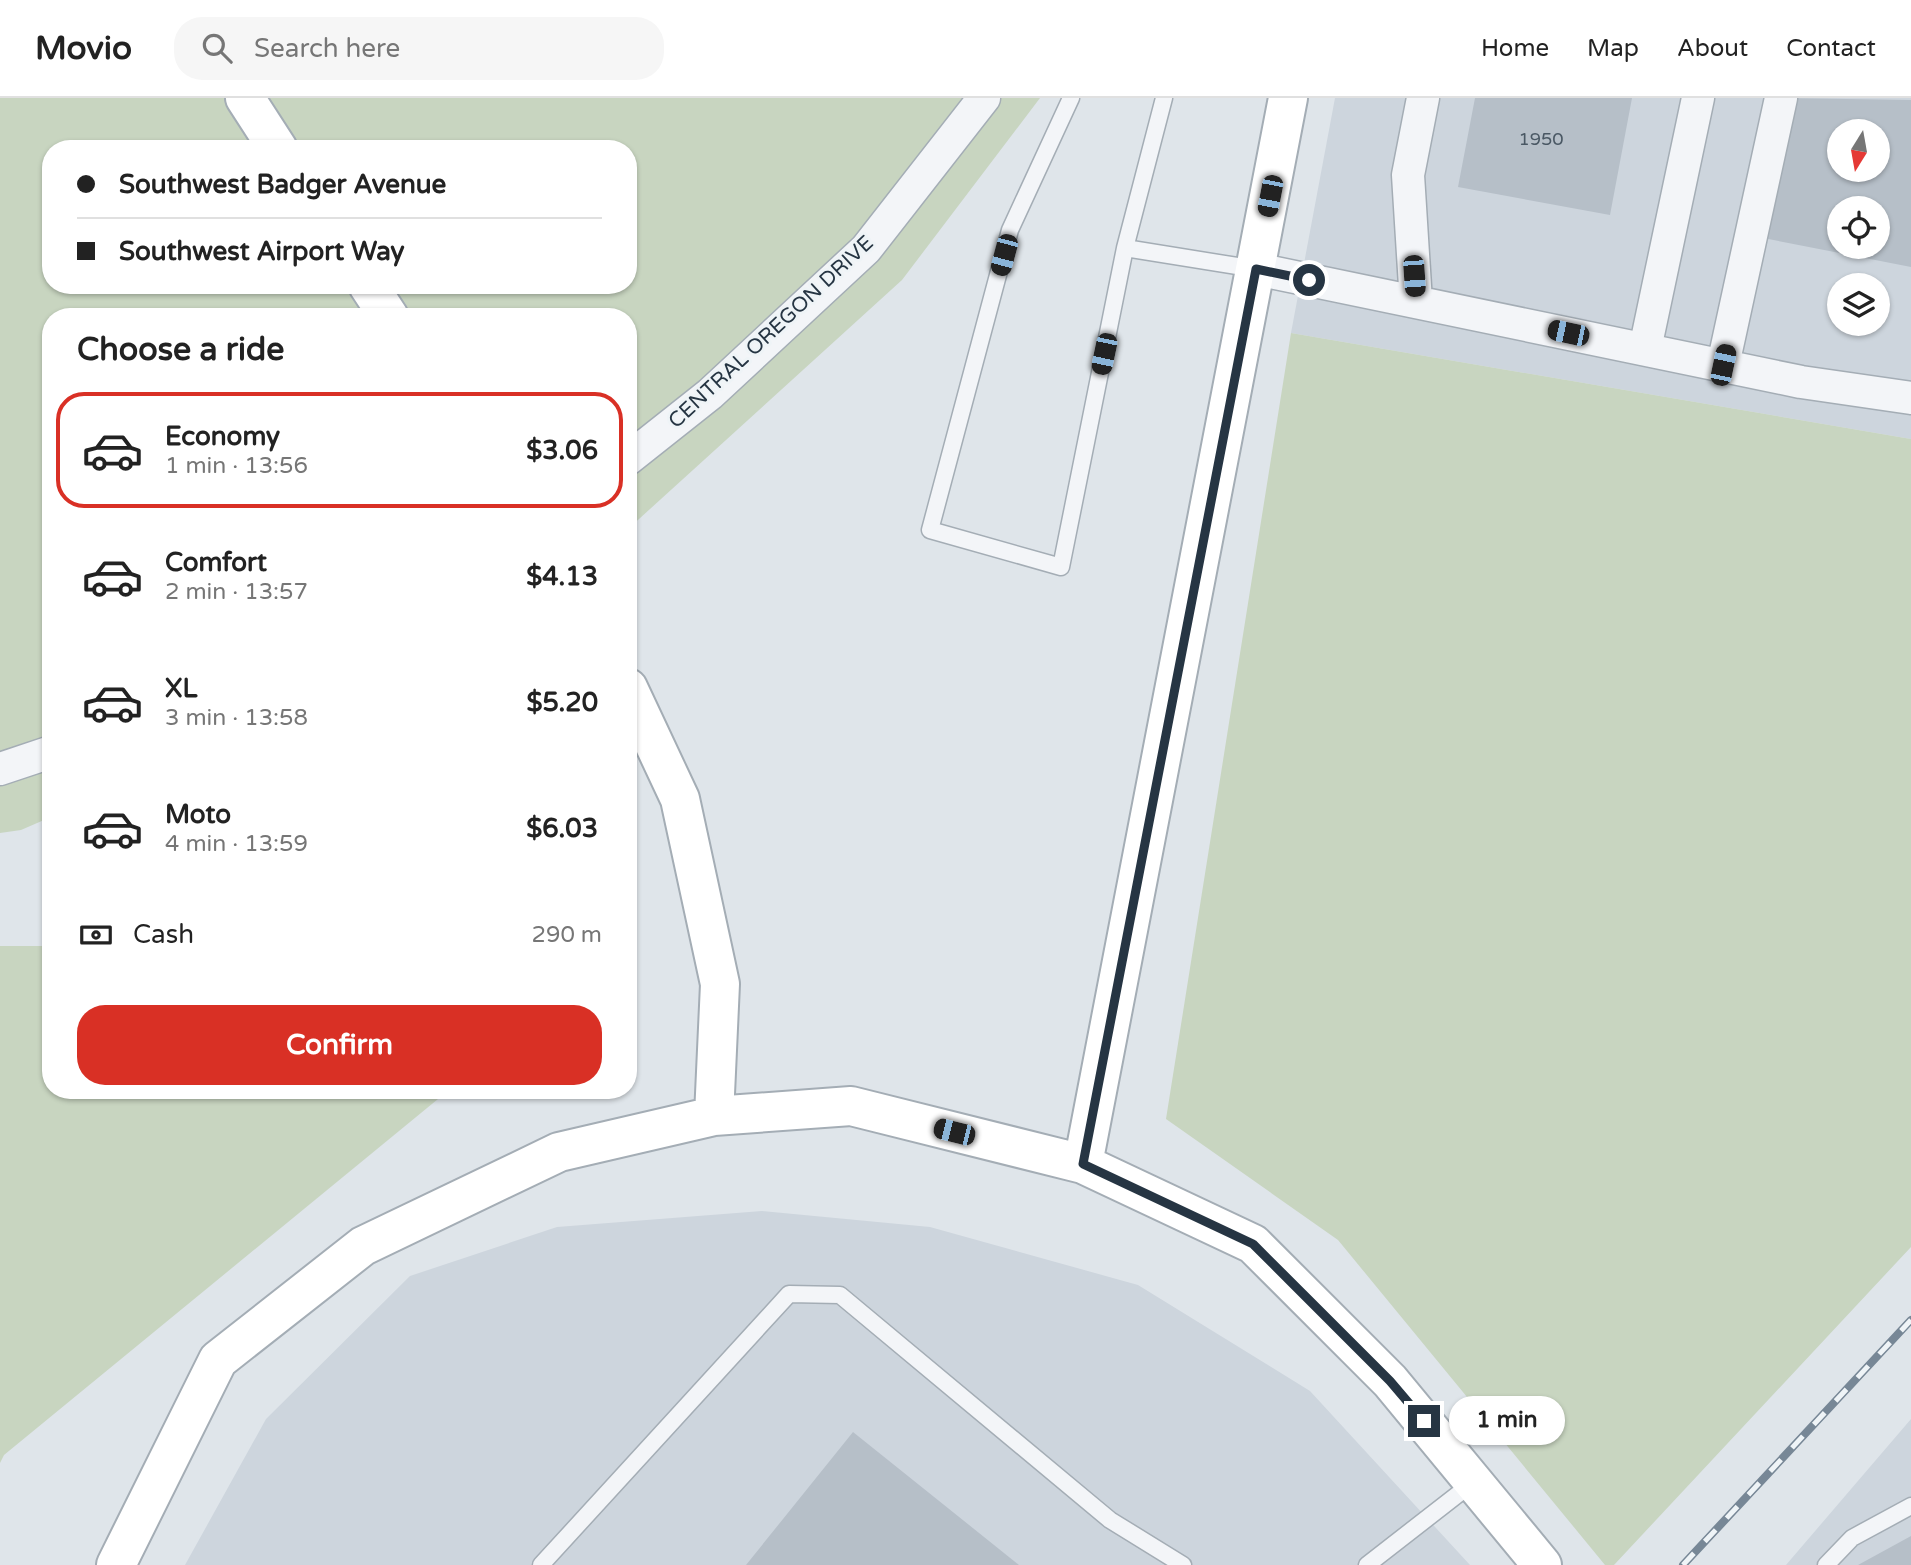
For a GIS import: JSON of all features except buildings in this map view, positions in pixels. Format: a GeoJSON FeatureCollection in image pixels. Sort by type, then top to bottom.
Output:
{"type":"FeatureCollection","features":[{"type":"Feature","properties":{"kind":"main road"},"geometry":{"type":"LineString","coordinates":[[245,98],[272,140]]}},
{"type":"Feature","properties":{"kind":"main road"},"geometry":{"type":"LineString","coordinates":[[1083,1164],[1289,98]]}},
{"type":"Feature","properties":{"kind":"main road"},"geometry":{"type":"LineString","coordinates":[[637,707],[680,799],[720,984],[714,1116]]}},
{"type":"Feature","properties":{"kind":"main road"},"geometry":{"type":"LineString","coordinates":[[116,1565],[218,1360],[363,1246],[559,1152],[714,1116],[851,1106],[1083,1164],[1253,1244],[1390,1381],[1542,1565]]}},
{"type":"Feature","properties":{"kind":"street","name":"CENTRAL OREGON DRIVE"},"geometry":{"type":"LineString","coordinates":[[637,452],[709,394],[866,249],[984,98]]}},
{"type":"Feature","properties":{"kind":"street"},"geometry":{"type":"LineString","coordinates":[[1416,302],[1408,175],[1423,98]]}},
{"type":"Feature","properties":{"kind":"street"},"geometry":{"type":"LineString","coordinates":[[1644,349],[1698,98]]}},
{"type":"Feature","properties":{"kind":"street"},"geometry":{"type":"LineString","coordinates":[[1723,365],[1781,98]]}},
{"type":"Feature","properties":{"kind":"street"},"geometry":{"type":"LineString","coordinates":[[1256,269],[1801,382],[1911,398]]}},
{"type":"Feature","properties":{"kind":"street"},"geometry":{"type":"LineString","coordinates":[[0,769],[42,755]]}},
{"type":"Feature","properties":{"kind":"lane"},"geometry":{"type":"LineString","coordinates":[[1071,98],[1010,230],[930,530],[1061,567],[1125,247],[1164,98]]}},
{"type":"Feature","properties":{"kind":"lane"},"geometry":{"type":"LineString","coordinates":[[1125,247],[1256,269]]}},
{"type":"Feature","properties":{"kind":"lane"},"geometry":{"type":"LineString","coordinates":[[541,1565],[789,1294],[840,1294],[1110,1520],[1183,1565]]}},
{"type":"Feature","properties":{"kind":"lane"},"geometry":{"type":"LineString","coordinates":[[1367,1565],[1475,1481]]}},
{"type":"Feature","properties":{"kind":"lane"},"geometry":{"type":"LineString","coordinates":[[1826,1565],[1852,1538],[1911,1506]]}},
{"type":"Feature","properties":{"kind":"shaded area"},"geometry":{"type":"Polygon","coordinates":[[[1335,98],[1911,98],[1911,439],[1291,333],[1335,98]]]}},
{"type":"Feature","properties":{"kind":"shaded area"},"geometry":{"type":"Polygon","coordinates":[[[762,1211],[930,1227],[1138,1285],[1310,1391],[1470,1565],[185,1565],[266,1419],[410,1276],[557,1227],[762,1211]]]}},
{"type":"Feature","properties":{"kind":"shaded area"},"geometry":{"type":"Polygon","coordinates":[[[1911,1419],[1911,1565],[1786,1565],[1911,1419]]]}},
{"type":"Feature","properties":{"kind":"green space"},"geometry":{"type":"Polygon","coordinates":[[[0,98],[1040,98],[902,280],[637,521],[637,308],[42,308],[42,821],[21,830],[0,833],[0,98]]]}},
{"type":"Feature","properties":{"kind":"green space"},"geometry":{"type":"Polygon","coordinates":[[[1291,333],[1911,439],[1911,1247],[1614,1565],[1605,1565],[1338,1240],[1166,1119],[1291,333]]]}},
{"type":"Feature","properties":{"kind":"green space"},"geometry":{"type":"Polygon","coordinates":[[[0,946],[42,946],[42,1099],[438,1099],[4,1455],[0,1463],[0,946]]]}},
{"type":"Feature","properties":{"kind":"railway"},"geometry":{"type":"LineString","coordinates":[[1683,1565],[1911,1320]]}},
{"type":"Feature","properties":{"kind":"route"},"geometry":{"type":"LineString","coordinates":[[1309,280],[1256,269],[1083,1164],[1253,1244],[1390,1381],[1424,1421]]}}]}
